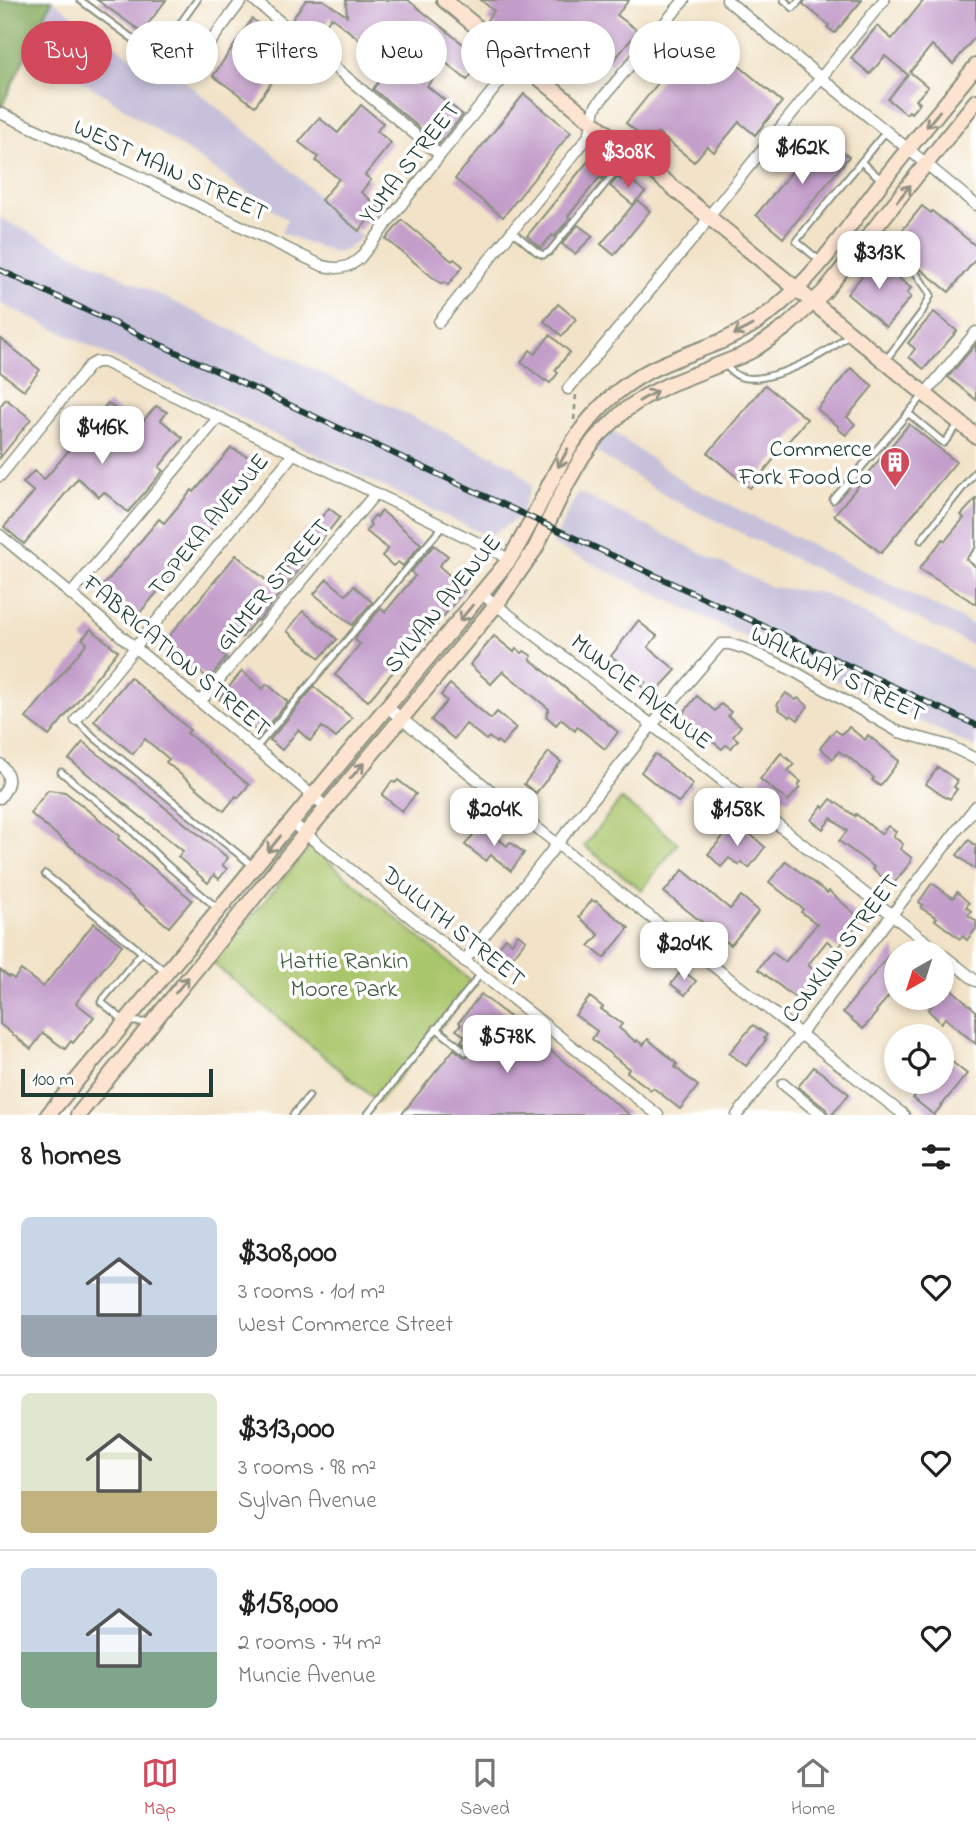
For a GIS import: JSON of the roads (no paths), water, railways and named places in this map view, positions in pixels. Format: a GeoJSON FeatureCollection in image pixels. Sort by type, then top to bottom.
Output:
{"type":"FeatureCollection","features":[{"type":"Feature","properties":{"kind":"main road"},"geometry":{"type":"LineString","coordinates":[[444,0],[470,21]]}},
{"type":"Feature","properties":{"kind":"main road","name":"SYLVAN AVENUE"},"geometry":{"type":"LineString","coordinates":[[48,1115],[509,560],[581,429],[628,384],[668,360],[722,341],[755,323],[797,289],[976,66]]}},
{"type":"Feature","properties":{"kind":"main road"},"geometry":{"type":"LineString","coordinates":[[546,84],[976,436]]}},
{"type":"Feature","properties":{"kind":"main road","name":"SYLVAN AVENUE"},"geometry":{"type":"LineString","coordinates":[[78,1115],[326,807],[496,605],[524,568],[566,485],[595,439],[624,411],[644,397],[741,356],[771,338],[814,302],[976,101]]}},
{"type":"Feature","properties":{"kind":"street"},"geometry":{"type":"LineString","coordinates":[[218,33],[242,0]]}},
{"type":"Feature","properties":{"kind":"street"},"geometry":{"type":"LineString","coordinates":[[254,0],[440,155]]}},
{"type":"Feature","properties":{"kind":"street"},"geometry":{"type":"LineString","coordinates":[[439,322],[588,136],[596,107],[684,0]]}},
{"type":"Feature","properties":{"kind":"street"},"geometry":{"type":"LineString","coordinates":[[727,0],[976,205]]}},
{"type":"Feature","properties":{"kind":"street"},"geometry":{"type":"LineString","coordinates":[[570,386],[702,228],[708,217],[884,0]]}},
{"type":"Feature","properties":{"kind":"street","name":"YUMA STREET"},"geometry":{"type":"LineString","coordinates":[[323,266],[343,268],[354,264],[360,258],[498,84]]}},
{"type":"Feature","properties":{"kind":"street","name":"WEST MAIN STREET"},"geometry":{"type":"LineString","coordinates":[[0,113],[148,180],[323,266]]}},
{"type":"Feature","properties":{"kind":"street"},"geometry":{"type":"LineString","coordinates":[[925,394],[976,332]]}},
{"type":"Feature","properties":{"kind":"street"},"geometry":{"type":"LineString","coordinates":[[0,476],[89,366],[104,362],[509,560]]}},
{"type":"Feature","properties":{"kind":"street"},"geometry":{"type":"LineString","coordinates":[[71,594],[218,418]]}},
{"type":"Feature","properties":{"kind":"street","name":"TOPEKA AVENUE"},"geometry":{"type":"LineString","coordinates":[[76,720],[294,453]]}},
{"type":"Feature","properties":{"kind":"street","name":"GILMER STREET"},"geometry":{"type":"LineString","coordinates":[[200,702],[376,493]]}},
{"type":"Feature","properties":{"kind":"street","name":"FABRICATION STREET"},"geometry":{"type":"LineString","coordinates":[[0,535],[326,807]]}},
{"type":"Feature","properties":{"kind":"street","name":"MUNCIE AVENUE"},"geometry":{"type":"LineString","coordinates":[[482,594],[924,940]]}},
{"type":"Feature","properties":{"kind":"street","name":"WALKWAY STREET"},"geometry":{"type":"LineString","coordinates":[[652,725],[721,644],[730,644],[790,669],[899,732],[950,746],[976,759]]}},
{"type":"Feature","properties":{"kind":"street"},"geometry":{"type":"LineString","coordinates":[[387,707],[904,1115]]}},
{"type":"Feature","properties":{"kind":"street"},"geometry":{"type":"LineString","coordinates":[[464,961],[652,725]]}},
{"type":"Feature","properties":{"kind":"street"},"geometry":{"type":"LineString","coordinates":[[0,764],[8,772],[3,794]]}},
{"type":"Feature","properties":{"kind":"street","name":"CONKLIN STREET"},"geometry":{"type":"LineString","coordinates":[[737,1115],[976,806]]}},
{"type":"Feature","properties":{"kind":"street","name":"DULUTH STREET"},"geometry":{"type":"LineString","coordinates":[[291,822],[658,1115]]}},
{"type":"Feature","properties":{"kind":"street","name":"MUNCIE AVENUE"},"geometry":{"type":"LineString","coordinates":[[954,964],[976,981]]}},
{"type":"Feature","properties":{"kind":"street"},"geometry":{"type":"LineString","coordinates":[[783,1084],[821,1115]]}},
{"type":"Feature","properties":{"kind":"lane"},"geometry":{"type":"LineString","coordinates":[[80,0],[140,44],[153,47],[167,42],[197,0]]}},
{"type":"Feature","properties":{"kind":"lane"},"geometry":{"type":"LineString","coordinates":[[784,0],[793,8],[800,0]]}},
{"type":"Feature","properties":{"kind":"lane"},"geometry":{"type":"LineString","coordinates":[[821,262],[796,241],[887,130]]}},
{"type":"Feature","properties":{"kind":"lane"},"geometry":{"type":"LineString","coordinates":[[512,231],[537,252],[543,255],[549,252],[631,153]]}},
{"type":"Feature","properties":{"kind":"lane"},"geometry":{"type":"LineString","coordinates":[[860,162],[883,181]]}},
{"type":"Feature","properties":{"kind":"lane"},"geometry":{"type":"LineString","coordinates":[[871,233],[909,263],[931,295],[922,312],[885,361]]}},
{"type":"Feature","properties":{"kind":"lane"},"geometry":{"type":"LineString","coordinates":[[724,363],[740,377],[761,378],[811,360],[830,350],[850,332]]}},
{"type":"Feature","properties":{"kind":"lane"},"geometry":{"type":"LineString","coordinates":[[833,500],[925,394]]}},
{"type":"Feature","properties":{"kind":"lane"},"geometry":{"type":"LineString","coordinates":[[908,413],[944,443],[960,423]]}},
{"type":"Feature","properties":{"kind":"lane"},"geometry":{"type":"LineString","coordinates":[[921,540],[976,471]]}},
{"type":"Feature","properties":{"kind":"lane"},"geometry":{"type":"LineString","coordinates":[[256,748],[443,526]]}},
{"type":"Feature","properties":{"kind":"lane"},"geometry":{"type":"LineString","coordinates":[[76,720],[254,867]]}},
{"type":"Feature","properties":{"kind":"lane"},"geometry":{"type":"LineString","coordinates":[[61,772],[123,821],[166,864],[219,910]]}},
{"type":"Feature","properties":{"kind":"lane"},"geometry":{"type":"LineString","coordinates":[[44,874],[167,973]]}},
{"type":"Feature","properties":{"kind":"lane"},"geometry":{"type":"LineString","coordinates":[[142,952],[101,1002],[126,1022],[153,1022]]}},
{"type":"Feature","properties":{"kind":"lane"},"geometry":{"type":"LineString","coordinates":[[367,1115],[480,975]]}},
{"type":"Feature","properties":{"kind":"lane"},"geometry":{"type":"LineString","coordinates":[[436,1028],[466,1052]]}},
{"type":"Feature","properties":{"kind":"lane"},"geometry":{"type":"LineString","coordinates":[[293,1115],[309,1096]]}},
{"type":"Feature","properties":{"kind":"railway"},"geometry":{"type":"LineString","coordinates":[[0,270],[976,725]]}},
{"type":"Feature","properties":{"kind":"place","name":"Commerce Fork Food Co"},"geometry":{"type":"Point","coordinates":[895,489]}},
{"type":"Feature","properties":{"kind":"park label","name":"Hattie Rankin Moore Park"},"geometry":{"type":"Point","coordinates":[344,974]}}]}
